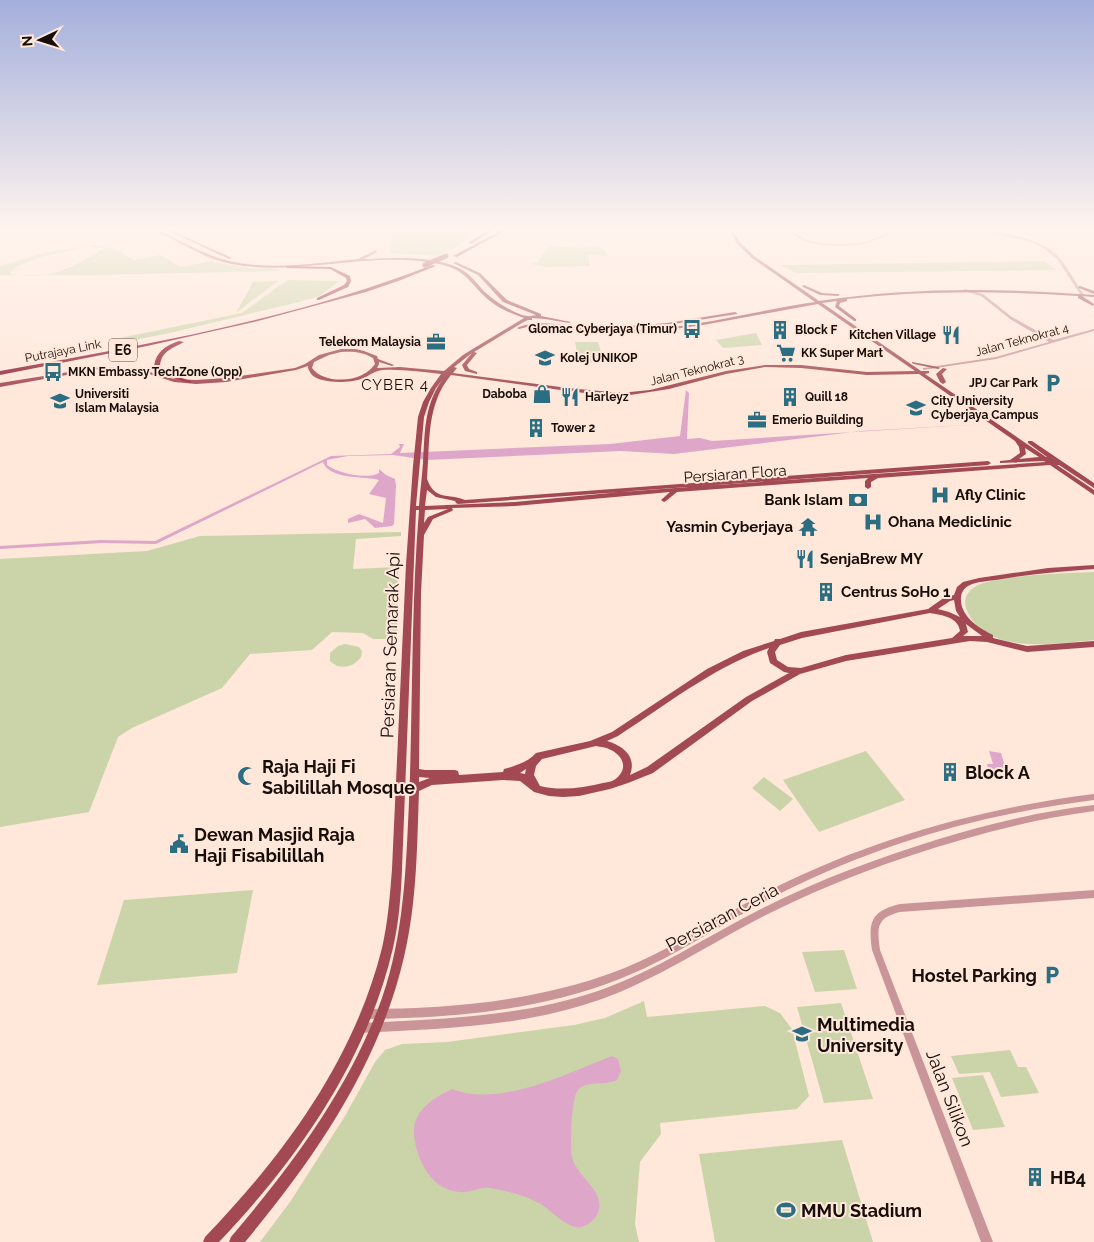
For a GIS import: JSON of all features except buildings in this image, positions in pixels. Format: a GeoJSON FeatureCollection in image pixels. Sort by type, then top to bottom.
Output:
{"type":"FeatureCollection","features":[{"type":"Feature","properties":{"kind":"highway"},"geometry":{"type":"LineString","coordinates":[[305,304],[344,287]]}},
{"type":"Feature","properties":{"kind":"highway","name":"Putrajaya Link"},"geometry":{"type":"LineString","coordinates":[[0,372],[161,340],[305,304],[363,287]]}},
{"type":"Feature","properties":{"kind":"highway","name":"Putrajaya Link"},"geometry":{"type":"LineString","coordinates":[[0,372],[162,342],[246,323],[331,300],[371,287]]}},
{"type":"Feature","properties":{"kind":"highway"},"geometry":{"type":"LineString","coordinates":[[189,382],[167,375],[160,370],[157,363],[163,352],[183,340],[246,323]]}},
{"type":"Feature","properties":{"kind":"main road"},"geometry":{"type":"LineString","coordinates":[[481,287],[493,301],[518,318],[512,327]]}},
{"type":"Feature","properties":{"kind":"main road"},"geometry":{"type":"LineString","coordinates":[[490,287],[497,295],[532,318],[600,326],[650,326],[791,306],[822,308],[851,324]]}},
{"type":"Feature","properties":{"kind":"main road"},"geometry":{"type":"LineString","coordinates":[[802,287],[902,360],[943,382],[1052,461],[1083,486]]}},
{"type":"Feature","properties":{"kind":"main road"},"geometry":{"type":"LineString","coordinates":[[807,287],[818,293],[833,296],[965,290],[1084,295]]}},
{"type":"Feature","properties":{"kind":"main road"},"geometry":{"type":"LineString","coordinates":[[519,328],[535,324],[601,331],[649,331],[695,325],[855,295],[905,289],[959,287],[1075,292],[1079,288],[1094,299]]}},
{"type":"Feature","properties":{"kind":"main road"},"geometry":{"type":"LineString","coordinates":[[798,288],[863,328],[914,363],[932,380],[1052,461]]}},
{"type":"Feature","properties":{"kind":"main road"},"geometry":{"type":"LineString","coordinates":[[791,306],[803,298],[798,288]]}},
{"type":"Feature","properties":{"kind":"main road"},"geometry":{"type":"LineString","coordinates":[[1062,292],[1084,295],[1094,299]]}},
{"type":"Feature","properties":{"kind":"main road"},"geometry":{"type":"LineString","coordinates":[[1068,294],[1094,299]]}},
{"type":"Feature","properties":{"kind":"main road"},"geometry":{"type":"LineString","coordinates":[[855,295],[837,305],[863,328]]}},
{"type":"Feature","properties":{"kind":"main road"},"geometry":{"type":"LineString","coordinates":[[493,301],[532,318],[560,326]]}},
{"type":"Feature","properties":{"kind":"main road"},"geometry":{"type":"LineString","coordinates":[[508,302],[533,313],[568,322]]}},
{"type":"Feature","properties":{"kind":"main road","name":"Persiaran Semarak Api"},"geometry":{"type":"LineString","coordinates":[[236,1242],[286,1182],[314,1142],[346,1089],[376,1027],[392,985],[404,930],[411,864],[421,505],[431,407],[454,363],[512,327],[532,318]]}},
{"type":"Feature","properties":{"kind":"main road","name":"Persiaran Semarak Api"},"geometry":{"type":"LineString","coordinates":[[210,1242],[249,1201],[284,1158],[327,1092],[360,1028],[383,967],[392,922],[404,736],[411,506],[422,410],[430,392],[448,372],[532,318]]}},
{"type":"Feature","properties":{"kind":"main road"},"geometry":{"type":"LineString","coordinates":[[0,387],[100,368],[140,370],[189,382],[226,380],[296,369],[312,363],[324,355],[343,351],[368,353],[377,360],[389,364],[424,369],[435,377],[430,392]]}},
{"type":"Feature","properties":{"kind":"main road"},"geometry":{"type":"LineString","coordinates":[[473,374],[464,365],[475,353]]}},
{"type":"Feature","properties":{"kind":"main road"},"geometry":{"type":"LineString","coordinates":[[373,370],[377,360]]}},
{"type":"Feature","properties":{"kind":"main road"},"geometry":{"type":"LineString","coordinates":[[901,372],[906,367],[902,360]]}},
{"type":"Feature","properties":{"kind":"main road"},"geometry":{"type":"LineString","coordinates":[[312,363],[310,368],[314,374]]}},
{"type":"Feature","properties":{"kind":"main road"},"geometry":{"type":"LineString","coordinates":[[0,387],[102,370],[132,372],[176,385],[192,386],[233,384],[298,373],[314,374],[326,379],[343,380],[361,377],[373,370],[389,368],[424,369],[454,363]]}},
{"type":"Feature","properties":{"kind":"main road"},"geometry":{"type":"LineString","coordinates":[[914,363],[938,368]]}},
{"type":"Feature","properties":{"kind":"main road","name":"Jalan Teknokrat 3"},"geometry":{"type":"LineString","coordinates":[[424,369],[473,374],[592,392],[628,394],[665,390],[731,370],[768,366],[805,366],[867,374],[922,371]]}},
{"type":"Feature","properties":{"kind":"main road"},"geometry":{"type":"LineString","coordinates":[[943,382],[939,374],[945,369]]}},
{"type":"Feature","properties":{"kind":"main road"},"geometry":{"type":"LineString","coordinates":[[901,372],[932,380]]}},
{"type":"Feature","properties":{"kind":"main road"},"geometry":{"type":"LineString","coordinates":[[443,382],[459,376],[473,374]]}},
{"type":"Feature","properties":{"kind":"main road"},"geometry":{"type":"LineString","coordinates":[[1009,462],[1023,454],[1022,447],[1013,436]]}},
{"type":"Feature","properties":{"kind":"main road","name":"Persiaran Flora"},"geometry":{"type":"LineString","coordinates":[[473,503],[1045,458]]}},
{"type":"Feature","properties":{"kind":"main road","name":"Persiaran Flora"},"geometry":{"type":"LineString","coordinates":[[411,506],[631,494],[1018,466],[1052,461],[1060,462],[1094,486]]}},
{"type":"Feature","properties":{"kind":"main road"},"geometry":{"type":"LineString","coordinates":[[1018,466],[1052,470],[1094,493]]}},
{"type":"Feature","properties":{"kind":"main road"},"geometry":{"type":"LineString","coordinates":[[425,473],[427,487],[435,494],[473,503]]}},
{"type":"Feature","properties":{"kind":"main road"},"geometry":{"type":"LineString","coordinates":[[846,478],[865,486],[868,481],[880,476]]}},
{"type":"Feature","properties":{"kind":"main road"},"geometry":{"type":"LineString","coordinates":[[664,500],[678,490]]}},
{"type":"Feature","properties":{"kind":"main road"},"geometry":{"type":"LineString","coordinates":[[631,494],[647,494],[656,500]]}},
{"type":"Feature","properties":{"kind":"main road"},"geometry":{"type":"LineString","coordinates":[[420,542],[424,525],[430,518],[445,511],[473,503]]}},
{"type":"Feature","properties":{"kind":"main road"},"geometry":{"type":"LineString","coordinates":[[1000,643],[968,623],[960,612],[957,597],[960,589],[966,584],[979,580],[1048,570],[1094,567]]}},
{"type":"Feature","properties":{"kind":"main road"},"geometry":{"type":"LineString","coordinates":[[930,611],[948,599],[957,597]]}},
{"type":"Feature","properties":{"kind":"main road"},"geometry":{"type":"LineString","coordinates":[[415,772],[431,774],[511,772],[524,768],[539,757],[591,744],[630,726],[710,671],[746,653],[778,642],[840,626],[930,611],[952,615],[964,627],[964,632],[960,637],[943,642]]}},
{"type":"Feature","properties":{"kind":"main road"},"geometry":{"type":"LineString","coordinates":[[778,642],[771,652],[778,665],[793,670],[846,658],[978,638],[1017,648],[1038,649],[1094,644]]}},
{"type":"Feature","properties":{"kind":"main road"},"geometry":{"type":"LineString","coordinates":[[414,789],[431,781],[512,776],[522,777],[542,791],[558,793],[616,783],[650,770],[764,688],[808,668]]}},
{"type":"Feature","properties":{"kind":"main road"},"geometry":{"type":"LineString","coordinates":[[591,744],[611,745],[621,750],[627,759],[629,763],[626,774],[616,783]]}},
{"type":"Feature","properties":{"kind":"main road"},"geometry":{"type":"LineString","coordinates":[[535,787],[529,772],[539,757]]}},
{"type":"Feature","properties":{"kind":"street"},"geometry":{"type":"LineString","coordinates":[[1079,288],[1084,295]]}},
{"type":"Feature","properties":{"kind":"street"},"geometry":{"type":"LineString","coordinates":[[965,290],[980,294],[1011,318],[1053,342]]}},
{"type":"Feature","properties":{"kind":"street"},"geometry":{"type":"LineString","coordinates":[[988,299],[988,293],[1000,290]]}},
{"type":"Feature","properties":{"kind":"street","name":"Jalan Teknokrat 4"},"geometry":{"type":"LineString","coordinates":[[922,371],[945,369],[996,358],[1094,330]]}},
{"type":"Feature","properties":{"kind":"street","name":"Jalan Teknokrat 4"},"geometry":{"type":"LineString","coordinates":[[922,371],[956,366]]}},
{"type":"Feature","properties":{"kind":"street","name":"Persiaran Ceria"},"geometry":{"type":"LineString","coordinates":[[366,1014],[507,1004],[574,990],[618,975],[642,964],[778,890],[854,857],[908,838],[983,818],[1094,797]]}},
{"type":"Feature","properties":{"kind":"street","name":"Persiaran Ceria"},"geometry":{"type":"LineString","coordinates":[[360,1028],[508,1017],[546,1010],[598,996],[655,972],[764,912],[869,865],[918,848],[994,827],[1052,814],[1094,808]]}},
{"type":"Feature","properties":{"kind":"street","name":"Jalan Silikon"},"geometry":{"type":"LineString","coordinates":[[987,1242],[876,950],[875,926],[880,916],[888,910],[900,908],[1094,894]]}},
{"type":"Feature","properties":{"kind":"green space"},"geometry":{"type":"Polygon","coordinates":[[[250,287],[270,287],[236,313],[250,287]]]}},
{"type":"Feature","properties":{"kind":"green space"},"geometry":{"type":"Polygon","coordinates":[[[278,287],[332,287],[319,296],[299,302],[120,343],[120,338],[242,313],[278,287]]]}},
{"type":"Feature","properties":{"kind":"green space"},"geometry":{"type":"Polygon","coordinates":[[[756,333],[762,345],[723,348],[716,340],[756,333]]]}},
{"type":"Feature","properties":{"kind":"green space"},"geometry":{"type":"Polygon","coordinates":[[[575,342],[598,342],[604,362],[579,363],[575,342]]]}},
{"type":"Feature","properties":{"kind":"green space"},"geometry":{"type":"Polygon","coordinates":[[[401,532],[401,536],[356,539],[353,569],[398,567],[397,639],[373,639],[363,633],[332,632],[312,650],[250,654],[222,688],[132,728],[118,737],[89,812],[0,827],[0,559],[147,551],[200,536],[401,532]]]}},
{"type":"Feature","properties":{"kind":"green space"},"geometry":{"type":"Polygon","coordinates":[[[1094,572],[1094,640],[1022,644],[1004,640],[988,634],[975,623],[966,608],[965,601],[971,590],[986,582],[1033,575],[1094,572]]]}},
{"type":"Feature","properties":{"kind":"green space"},"geometry":{"type":"Polygon","coordinates":[[[345,644],[359,647],[362,651],[361,657],[355,663],[342,667],[330,661],[330,653],[338,646],[345,644]]]}},
{"type":"Feature","properties":{"kind":"green space"},"geometry":{"type":"Polygon","coordinates":[[[866,751],[905,800],[819,832],[783,780],[866,751]]]}},
{"type":"Feature","properties":{"kind":"green space"},"geometry":{"type":"Polygon","coordinates":[[[764,777],[793,799],[780,811],[752,788],[764,777]]]}},
{"type":"Feature","properties":{"kind":"green space"},"geometry":{"type":"Polygon","coordinates":[[[253,890],[237,973],[97,985],[124,900],[253,890]]]}},
{"type":"Feature","properties":{"kind":"green space"},"geometry":{"type":"Polygon","coordinates":[[[844,950],[857,989],[815,992],[802,952],[844,950]]]}},
{"type":"Feature","properties":{"kind":"green space"},"geometry":{"type":"Polygon","coordinates":[[[644,1001],[647,1017],[765,1006],[780,1013],[792,1029],[809,1096],[797,1109],[660,1123],[661,1134],[640,1162],[635,1224],[639,1242],[260,1242],[290,1202],[345,1116],[375,1062],[385,1050],[402,1044],[447,1042],[574,1025],[605,1018],[644,1001]]]}},
{"type":"Feature","properties":{"kind":"green space"},"geometry":{"type":"Polygon","coordinates":[[[841,1003],[873,1099],[824,1103],[797,1007],[841,1003]]]}},
{"type":"Feature","properties":{"kind":"green space"},"geometry":{"type":"Polygon","coordinates":[[[1010,1050],[1018,1067],[1026,1067],[1039,1093],[1001,1097],[990,1072],[959,1074],[951,1056],[1010,1050]]]}},
{"type":"Feature","properties":{"kind":"green space"},"geometry":{"type":"Polygon","coordinates":[[[983,1075],[1005,1127],[973,1130],[952,1078],[983,1075]]]}},
{"type":"Feature","properties":{"kind":"green space","name":"MMU Stadium"},"geometry":{"type":"Polygon","coordinates":[[[842,1140],[873,1242],[715,1242],[699,1154],[842,1140]]]}},
{"type":"Feature","properties":{"kind":"shaded area"},"geometry":{"type":"Polygon","coordinates":[[[686,390],[689,393],[687,439],[700,438],[712,441],[850,432],[674,454],[620,451],[427,460],[393,455],[348,456],[327,460],[327,465],[345,473],[360,476],[374,475],[379,473],[379,469],[395,479],[394,524],[392,526],[375,528],[365,519],[348,523],[348,519],[359,514],[383,523],[386,498],[369,494],[379,480],[340,475],[332,472],[323,462],[156,544],[103,543],[0,549],[0,546],[101,540],[155,541],[331,456],[391,454],[400,447],[399,444],[404,444],[400,453],[610,444],[680,436],[686,390]]]}},
{"type":"Feature","properties":{"kind":"shaded area"},"geometry":{"type":"Polygon","coordinates":[[[983,424],[850,432],[861,431],[983,424]]]}},
{"type":"Feature","properties":{"kind":"shaded area"},"geometry":{"type":"Polygon","coordinates":[[[989,751],[1001,753],[1007,773],[989,771],[987,764],[993,764],[989,751]]]}},
{"type":"Feature","properties":{"kind":"shaded area"},"geometry":{"type":"Polygon","coordinates":[[[612,1056],[618,1059],[621,1071],[617,1080],[582,1087],[576,1095],[572,1112],[572,1157],[579,1171],[595,1191],[599,1205],[598,1213],[594,1220],[587,1225],[576,1227],[570,1225],[537,1202],[501,1190],[489,1188],[455,1192],[437,1183],[423,1166],[416,1146],[414,1127],[420,1112],[431,1101],[452,1089],[471,1094],[491,1094],[533,1086],[612,1056]]]}},
{"type":"Feature","properties":{"kind":"place","name":"Glomac Cyberjaya (Timur)"},"geometry":{"type":"Point","coordinates":[692,329]}},
{"type":"Feature","properties":{"kind":"place","name":"Block F"},"geometry":{"type":"Point","coordinates":[780,330]}},
{"type":"Feature","properties":{"kind":"place","name":"Kitchen Village"},"geometry":{"type":"Point","coordinates":[951,335]}},
{"type":"Feature","properties":{"kind":"place","name":"Telekom Malaysia"},"geometry":{"type":"Point","coordinates":[436,342]}},
{"type":"Feature","properties":{"kind":"place","name":"KK Super Mart"},"geometry":{"type":"Point","coordinates":[786,353]}},
{"type":"Feature","properties":{"kind":"place","name":"Kolej UNIKOP"},"geometry":{"type":"Point","coordinates":[545,358]}},
{"type":"Feature","properties":{"kind":"place","name":"MKN Embassy TechZone (Opp)"},"geometry":{"type":"Point","coordinates":[53,372]}},
{"type":"Feature","properties":{"kind":"place","name":"JPJ Car Park"},"geometry":{"type":"Point","coordinates":[1053,383]}},
{"type":"Feature","properties":{"kind":"place","name":"Daboba"},"geometry":{"type":"Point","coordinates":[542,394]}},
{"type":"Feature","properties":{"kind":"place","name":"Harleyz"},"geometry":{"type":"Point","coordinates":[570,397]}},
{"type":"Feature","properties":{"kind":"place","name":"Quill 18"},"geometry":{"type":"Point","coordinates":[790,397]}},
{"type":"Feature","properties":{"kind":"place","name":"Universiti Islam Malaysia"},"geometry":{"type":"Point","coordinates":[60,401]}},
{"type":"Feature","properties":{"kind":"place","name":"City University Cyberjaya Campus"},"geometry":{"type":"Point","coordinates":[916,408]}},
{"type":"Feature","properties":{"kind":"place","name":"Emerio Building"},"geometry":{"type":"Point","coordinates":[757,420]}},
{"type":"Feature","properties":{"kind":"place","name":"Tower 2"},"geometry":{"type":"Point","coordinates":[536,428]}},
{"type":"Feature","properties":{"kind":"place","name":"Afly Clinic"},"geometry":{"type":"Point","coordinates":[940,495]}},
{"type":"Feature","properties":{"kind":"place","name":"Bank Islam"},"geometry":{"type":"Point","coordinates":[858,500]}},
{"type":"Feature","properties":{"kind":"place","name":"Ohana Mediclinic"},"geometry":{"type":"Point","coordinates":[873,522]}},
{"type":"Feature","properties":{"kind":"place","name":"Yasmin Cyberjaya"},"geometry":{"type":"Point","coordinates":[808,527]}},
{"type":"Feature","properties":{"kind":"place","name":"SenjaBrew MY"},"geometry":{"type":"Point","coordinates":[805,559]}},
{"type":"Feature","properties":{"kind":"place","name":"Centrus SoHo 1"},"geometry":{"type":"Point","coordinates":[826,592]}},
{"type":"Feature","properties":{"kind":"place","name":"Block A"},"geometry":{"type":"Point","coordinates":[950,772]}},
{"type":"Feature","properties":{"kind":"place","name":"Raja Haji Fi Sabilillah Mosque"},"geometry":{"type":"Point","coordinates":[247,776]}},
{"type":"Feature","properties":{"kind":"place","name":"Dewan Masjid Raja Haji Fisabilillah"},"geometry":{"type":"Point","coordinates":[179,844]}},
{"type":"Feature","properties":{"kind":"place","name":"Hostel Parking"},"geometry":{"type":"Point","coordinates":[1052,975]}},
{"type":"Feature","properties":{"kind":"place","name":"Multimedia University"},"geometry":{"type":"Point","coordinates":[802,1034]}},
{"type":"Feature","properties":{"kind":"place","name":"HB4"},"geometry":{"type":"Point","coordinates":[1035,1177]}},
{"type":"Feature","properties":{"kind":"place","name":"MMU Stadium"},"geometry":{"type":"Point","coordinates":[786,1210]}},
{"type":"Feature","properties":{"kind":"district","name":"CYBER 4"},"geometry":{"type":"Point","coordinates":[395,385]}}]}
